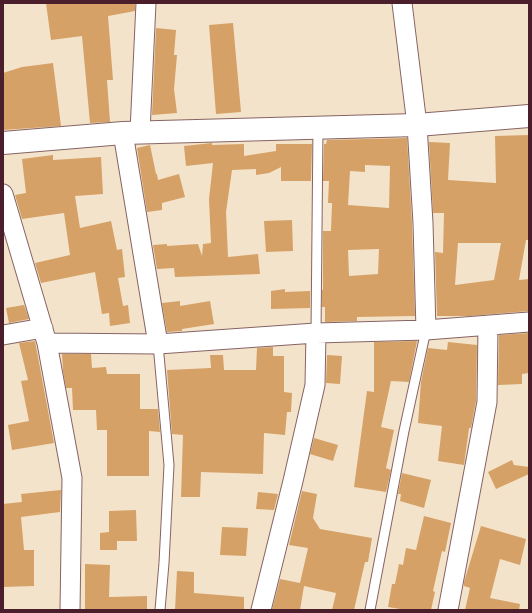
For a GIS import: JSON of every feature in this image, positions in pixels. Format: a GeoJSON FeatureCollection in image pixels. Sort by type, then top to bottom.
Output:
{"type":"FeatureCollection","features":[{"type":"Feature","properties":{"kind":"street"},"geometry":{"type":"LineString","coordinates":[[146,3],[132,132],[158,344]]}},
{"type":"Feature","properties":{"kind":"street"},"geometry":{"type":"LineString","coordinates":[[402,3],[417,125],[423,223],[426,330]]}},
{"type":"Feature","properties":{"kind":"street"},"geometry":{"type":"LineString","coordinates":[[3,143],[132,132],[417,125],[529,116]]}},
{"type":"Feature","properties":{"kind":"street"},"geometry":{"type":"LineString","coordinates":[[3,194],[45,336],[72,478],[70,610]]}},
{"type":"Feature","properties":{"kind":"street"},"geometry":{"type":"LineString","coordinates":[[3,335],[45,336],[158,344],[316,333],[426,330],[529,322]]}},
{"type":"Feature","properties":{"kind":"street"},"geometry":{"type":"LineString","coordinates":[[448,610],[487,402],[488,326]]}},
{"type":"Feature","properties":{"kind":"street"},"geometry":{"type":"LineString","coordinates":[[260,610],[293,481],[315,385],[316,333]]}},
{"type":"Feature","properties":{"kind":"lane"},"geometry":{"type":"LineString","coordinates":[[316,333],[318,127]]}},
{"type":"Feature","properties":{"kind":"lane"},"geometry":{"type":"LineString","coordinates":[[370,610],[404,431],[426,330]]}},
{"type":"Feature","properties":{"kind":"lane"},"geometry":{"type":"LineString","coordinates":[[158,344],[168,465],[164,563],[160,610]]}},
{"type":"Feature","properties":{"kind":"building"},"geometry":{"type":"Polygon","coordinates":[[[46,3],[135,3],[135,11],[108,16],[113,80],[107,80],[110,122],[90,123],[82,36],[51,40],[46,3]]]}},
{"type":"Feature","properties":{"kind":"building"},"geometry":{"type":"Polygon","coordinates":[[[233,23],[241,112],[216,114],[209,25],[233,23]]]}},
{"type":"Feature","properties":{"kind":"building"},"geometry":{"type":"Polygon","coordinates":[[[156,28],[176,30],[174,55],[177,55],[174,89],[177,113],[152,115],[156,28]]]}},
{"type":"Feature","properties":{"kind":"building"},"geometry":{"type":"Polygon","coordinates":[[[53,63],[61,126],[3,130],[3,73],[22,67],[53,63]]]}},
{"type":"Feature","properties":{"kind":"building"},"geometry":{"type":"Polygon","coordinates":[[[529,135],[529,240],[526,240],[519,280],[529,279],[529,311],[470,316],[437,316],[435,252],[443,253],[444,213],[433,213],[429,142],[450,143],[448,180],[496,183],[495,136],[529,135]],[[458,243],[455,285],[494,280],[501,243],[458,243]]]}},
{"type":"Feature","properties":{"kind":"building"},"geometry":{"type":"Polygon","coordinates":[[[407,138],[415,316],[357,317],[357,321],[325,322],[325,307],[322,307],[323,231],[331,231],[332,203],[328,203],[329,181],[323,181],[324,144],[326,144],[327,140],[407,138]],[[365,165],[365,172],[350,171],[348,205],[389,208],[390,166],[365,165]],[[379,249],[348,250],[349,276],[378,274],[379,249]]]}},
{"type":"Feature","properties":{"kind":"building"},"geometry":{"type":"Polygon","coordinates":[[[212,143],[212,145],[244,144],[244,156],[276,151],[276,144],[312,144],[311,181],[281,181],[281,167],[269,173],[256,175],[256,169],[232,170],[226,212],[228,257],[258,254],[260,274],[175,277],[174,268],[157,269],[153,245],[167,244],[167,246],[198,244],[202,256],[203,244],[211,243],[209,199],[213,163],[186,166],[184,146],[212,143]]]}},
{"type":"Feature","properties":{"kind":"building"},"geometry":{"type":"Polygon","coordinates":[[[150,145],[158,180],[179,174],[185,197],[162,203],[162,210],[147,212],[137,148],[150,145]]]}},
{"type":"Feature","properties":{"kind":"building"},"geometry":{"type":"Polygon","coordinates":[[[53,155],[53,160],[101,157],[103,194],[75,196],[80,228],[111,221],[117,250],[122,249],[125,277],[118,278],[123,306],[128,305],[130,323],[110,326],[109,313],[102,314],[95,272],[41,283],[35,263],[70,255],[64,213],[22,219],[15,195],[26,193],[22,159],[53,155]]]}},
{"type":"Feature","properties":{"kind":"building"},"geometry":{"type":"Polygon","coordinates":[[[292,220],[293,251],[266,252],[264,221],[292,220]]]}},
{"type":"Feature","properties":{"kind":"building"},"geometry":{"type":"Polygon","coordinates":[[[285,289],[285,292],[310,291],[310,308],[271,309],[271,291],[285,289]]]}},
{"type":"Feature","properties":{"kind":"building"},"geometry":{"type":"Polygon","coordinates":[[[180,301],[180,306],[210,301],[214,324],[182,329],[182,331],[167,332],[162,303],[180,301]]]}},
{"type":"Feature","properties":{"kind":"building"},"geometry":{"type":"Polygon","coordinates":[[[24,305],[29,319],[9,323],[6,308],[24,305]]]}},
{"type":"Feature","properties":{"kind":"building"},"geometry":{"type":"Polygon","coordinates":[[[529,333],[529,373],[522,374],[522,384],[498,385],[499,335],[529,333]]]}},
{"type":"Feature","properties":{"kind":"building"},"geometry":{"type":"Polygon","coordinates":[[[35,341],[54,443],[12,450],[8,425],[29,421],[21,381],[28,380],[19,343],[35,341]]]}},
{"type":"Feature","properties":{"kind":"building"},"geometry":{"type":"Polygon","coordinates":[[[417,341],[409,382],[391,381],[381,427],[394,430],[386,468],[391,470],[386,492],[354,487],[367,391],[374,392],[374,342],[417,341]]]}},
{"type":"Feature","properties":{"kind":"building"},"geometry":{"type":"Polygon","coordinates":[[[448,342],[477,345],[476,401],[471,428],[469,428],[464,465],[438,461],[442,426],[418,423],[421,382],[428,348],[447,350],[448,342]]]}},
{"type":"Feature","properties":{"kind":"building"},"geometry":{"type":"Polygon","coordinates":[[[273,347],[273,356],[284,356],[284,392],[292,393],[291,412],[287,412],[285,435],[264,433],[263,474],[201,472],[200,497],[181,497],[183,435],[172,434],[167,370],[211,368],[210,355],[223,355],[224,370],[256,370],[257,348],[273,347]]]}},
{"type":"Feature","properties":{"kind":"building"},"geometry":{"type":"Polygon","coordinates":[[[62,354],[91,354],[92,368],[106,367],[107,374],[140,374],[140,409],[158,409],[160,432],[149,431],[149,476],[107,476],[107,430],[97,430],[96,410],[73,410],[72,388],[66,388],[62,354]]]}},
{"type":"Feature","properties":{"kind":"building"},"geometry":{"type":"Polygon","coordinates":[[[327,355],[342,356],[340,384],[326,383],[327,355]]]}},
{"type":"Feature","properties":{"kind":"building"},"geometry":{"type":"Polygon","coordinates":[[[314,438],[338,445],[333,461],[310,454],[314,438]]]}},
{"type":"Feature","properties":{"kind":"building"},"geometry":{"type":"Polygon","coordinates":[[[512,460],[514,465],[529,467],[529,474],[496,489],[488,472],[512,460]]]}},
{"type":"Feature","properties":{"kind":"building"},"geometry":{"type":"Polygon","coordinates":[[[402,473],[431,480],[424,508],[400,501],[401,494],[398,494],[402,473]]]}},
{"type":"Feature","properties":{"kind":"building"},"geometry":{"type":"Polygon","coordinates":[[[61,490],[60,512],[21,517],[24,550],[34,550],[34,586],[3,587],[3,504],[22,502],[21,494],[61,490]]]}},
{"type":"Feature","properties":{"kind":"building"},"geometry":{"type":"Polygon","coordinates":[[[302,491],[317,494],[313,518],[320,529],[372,538],[368,562],[365,562],[354,610],[332,610],[336,593],[304,586],[300,610],[272,610],[280,579],[300,583],[308,548],[289,545],[302,491]]]}},
{"type":"Feature","properties":{"kind":"building"},"geometry":{"type":"Polygon","coordinates":[[[258,492],[278,494],[274,510],[256,509],[258,492]]]}},
{"type":"Feature","properties":{"kind":"building"},"geometry":{"type":"Polygon","coordinates":[[[136,510],[137,541],[117,541],[117,550],[100,550],[100,533],[109,532],[109,511],[136,510]]]}},
{"type":"Feature","properties":{"kind":"building"},"geometry":{"type":"Polygon","coordinates":[[[424,516],[451,523],[445,552],[442,551],[433,591],[435,592],[431,610],[406,610],[388,607],[392,584],[395,584],[399,564],[403,565],[406,548],[416,550],[424,516]]]}},
{"type":"Feature","properties":{"kind":"building"},"geometry":{"type":"Polygon","coordinates":[[[481,526],[526,539],[520,565],[500,559],[490,598],[520,604],[519,610],[465,610],[470,588],[464,586],[464,582],[481,526]]]}},
{"type":"Feature","properties":{"kind":"building"},"geometry":{"type":"Polygon","coordinates":[[[222,527],[248,528],[246,556],[220,555],[222,527]]]}},
{"type":"Feature","properties":{"kind":"building"},"geometry":{"type":"Polygon","coordinates":[[[85,564],[110,565],[109,597],[147,596],[147,610],[85,610],[85,564]]]}},
{"type":"Feature","properties":{"kind":"building"},"geometry":{"type":"Polygon","coordinates":[[[177,571],[194,572],[194,593],[244,597],[244,610],[175,610],[177,571]]]}}]}
